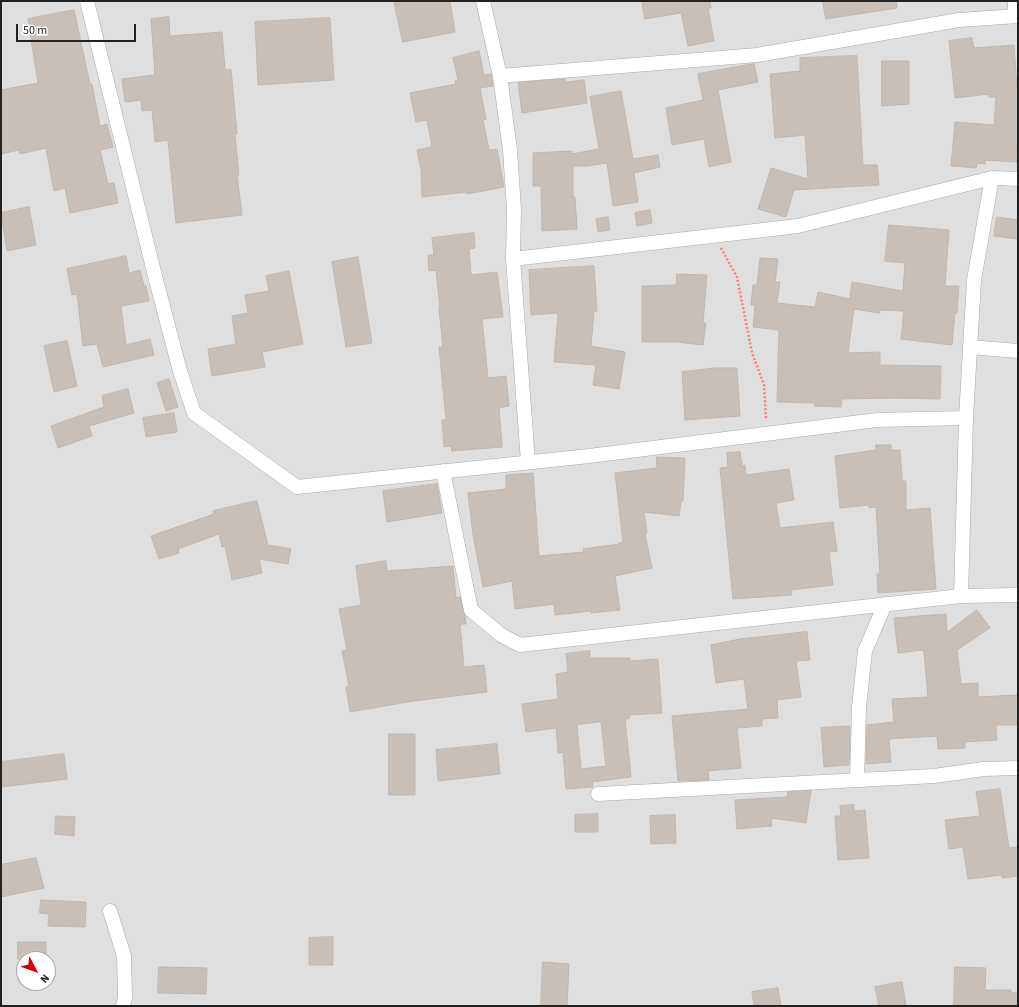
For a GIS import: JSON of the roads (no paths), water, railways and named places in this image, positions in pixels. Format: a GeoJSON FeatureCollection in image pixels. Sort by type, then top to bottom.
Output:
{"type":"FeatureCollection","features":[{"type":"Feature","properties":{"kind":"street"},"geometry":{"type":"LineString","coordinates":[[87,1],[155,276],[180,371],[194,413],[296,487],[589,456],[877,420],[966,418]]}},
{"type":"Feature","properties":{"kind":"street"},"geometry":{"type":"LineString","coordinates":[[483,1],[500,76],[510,150],[514,209],[513,259],[528,462]]}},
{"type":"Feature","properties":{"kind":"street"},"geometry":{"type":"LineString","coordinates":[[500,76],[757,55],[959,20],[1016,16],[1015,1]]}},
{"type":"Feature","properties":{"kind":"street"},"geometry":{"type":"LineString","coordinates":[[513,259],[798,226],[992,178],[1018,180]]}},
{"type":"Feature","properties":{"kind":"street"},"geometry":{"type":"LineString","coordinates":[[960,596],[966,418],[974,280],[992,178]]}},
{"type":"Feature","properties":{"kind":"street"},"geometry":{"type":"LineString","coordinates":[[970,347],[1018,351]]}},
{"type":"Feature","properties":{"kind":"street"},"geometry":{"type":"LineString","coordinates":[[443,471],[471,610],[501,635],[520,645],[960,596],[1018,595]]}},
{"type":"Feature","properties":{"kind":"street"},"geometry":{"type":"LineString","coordinates":[[857,780],[859,707],[865,652],[885,604]]}},
{"type":"Feature","properties":{"kind":"street"},"geometry":{"type":"LineString","coordinates":[[598,794],[934,776],[984,769],[1018,768]]}},
{"type":"Feature","properties":{"kind":"street"},"geometry":{"type":"LineString","coordinates":[[110,910],[124,956],[125,997],[123,1006]]}}]}
